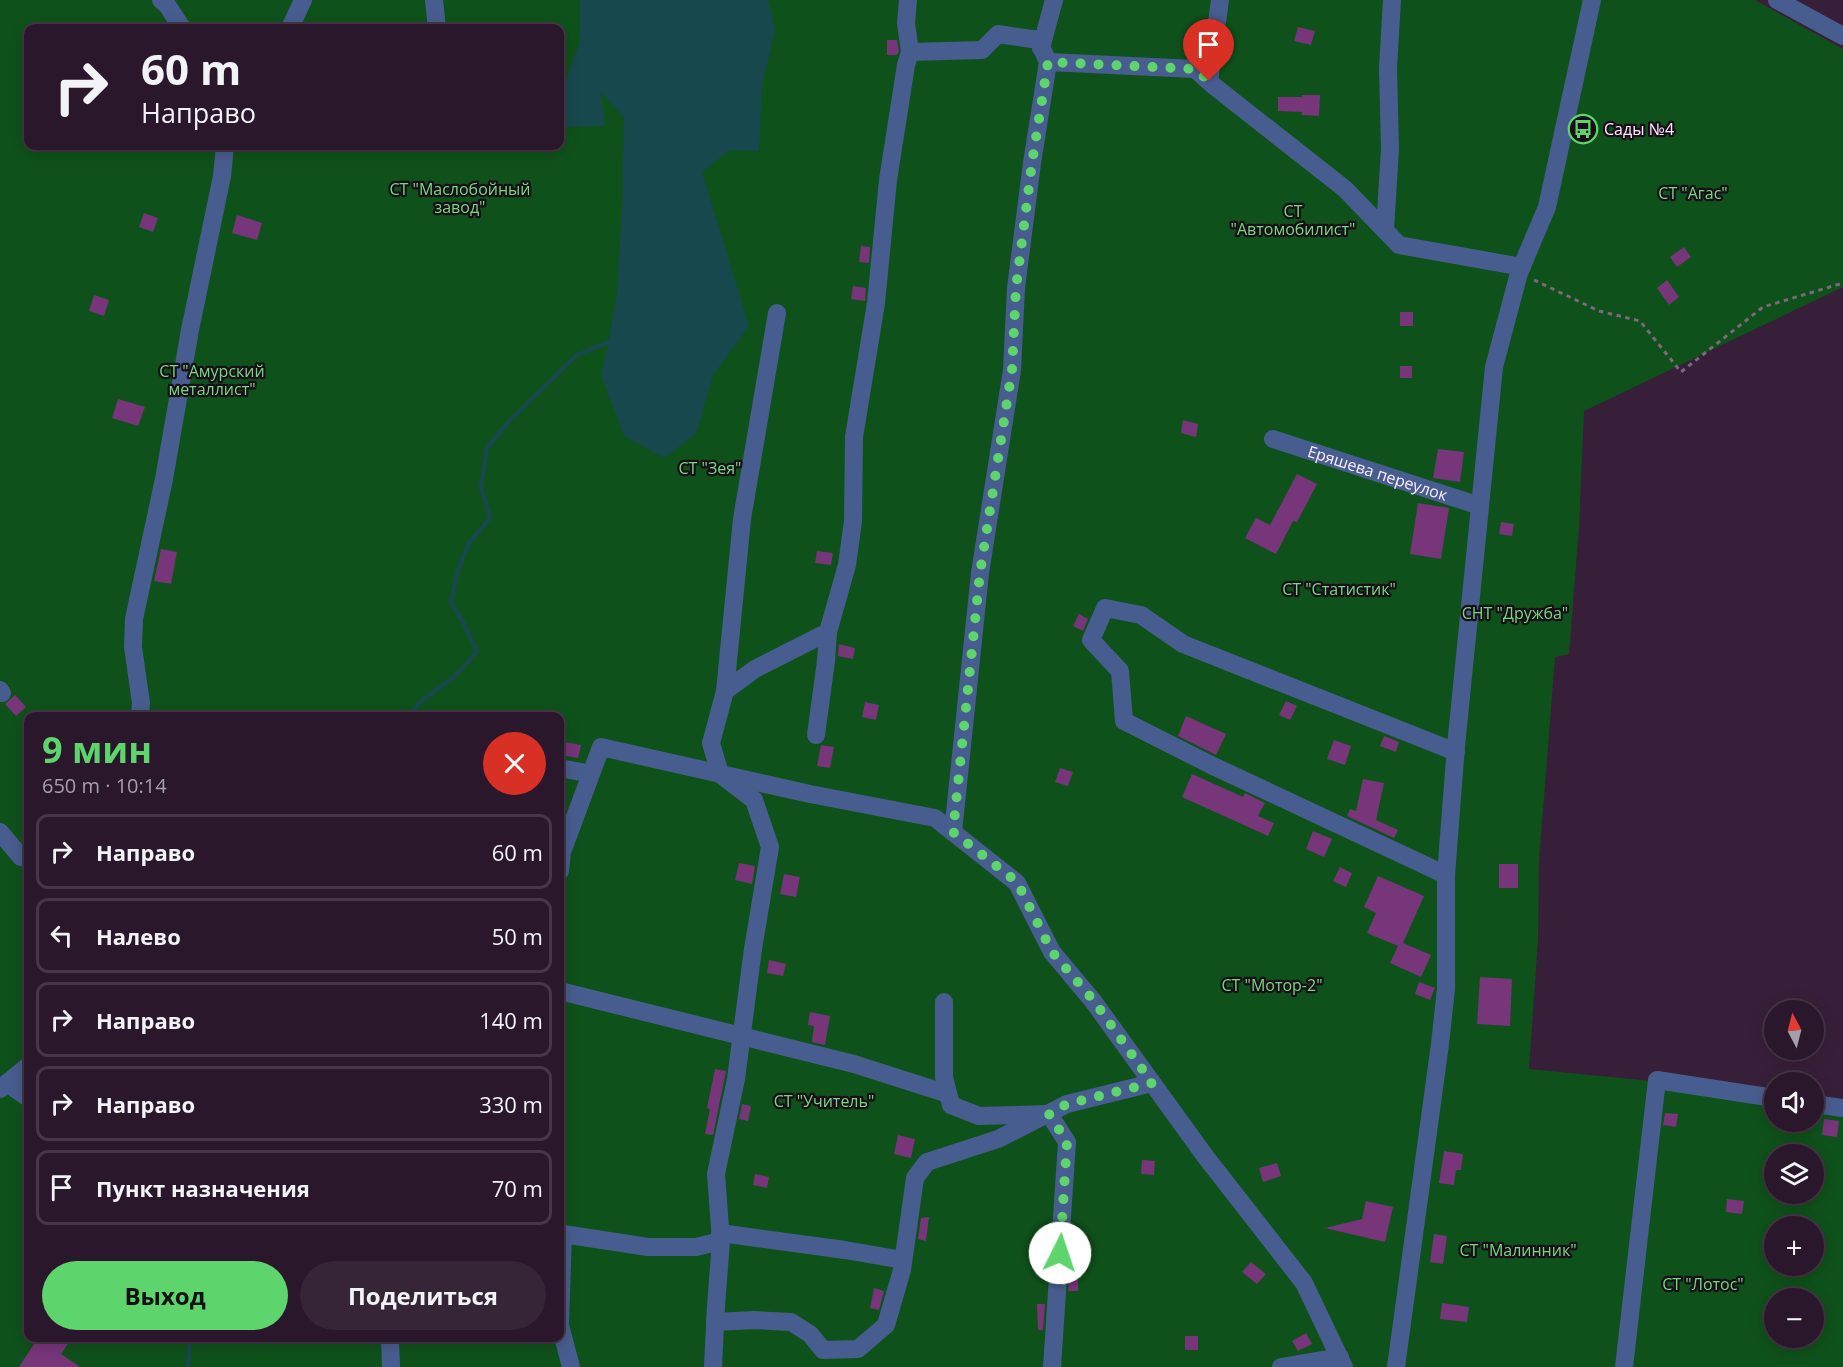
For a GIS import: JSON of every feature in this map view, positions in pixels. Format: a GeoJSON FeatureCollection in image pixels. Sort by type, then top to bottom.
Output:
{"type":"FeatureCollection","features":[{"type":"Feature","properties":{"kind":"street"},"geometry":{"type":"LineString","coordinates":[[161,0],[179,24]]}},
{"type":"Feature","properties":{"kind":"street"},"geometry":{"type":"LineString","coordinates":[[292,24],[303,0]]}},
{"type":"Feature","properties":{"kind":"street"},"geometry":{"type":"LineString","coordinates":[[434,0],[437,24]]}},
{"type":"Feature","properties":{"kind":"street"},"geometry":{"type":"LineString","coordinates":[[816,735],[828,632],[847,565],[853,521],[854,438],[876,303],[888,180],[910,52],[906,23],[908,0]]}},
{"type":"Feature","properties":{"kind":"street"},"geometry":{"type":"LineString","coordinates":[[953,832],[980,573],[1012,370],[1016,288],[1054,0]]}},
{"type":"Feature","properties":{"kind":"street"},"geometry":{"type":"LineString","coordinates":[[1209,81],[1220,0]]}},
{"type":"Feature","properties":{"kind":"street"},"geometry":{"type":"LineString","coordinates":[[1385,230],[1390,149],[1388,68],[1392,0]]}},
{"type":"Feature","properties":{"kind":"street"},"geometry":{"type":"LineString","coordinates":[[1396,1367],[1446,989],[1446,876],[1494,367],[1520,270],[1547,207],[1592,0]]}},
{"type":"Feature","properties":{"kind":"street"},"geometry":{"type":"LineString","coordinates":[[1778,0],[1843,36]]}},
{"type":"Feature","properties":{"kind":"street"},"geometry":{"type":"LineString","coordinates":[[910,52],[982,50],[998,34],[1038,40],[1045,55]]}},
{"type":"Feature","properties":{"kind":"street"},"geometry":{"type":"LineString","coordinates":[[1045,55],[1195,69],[1345,189],[1399,245],[1520,270]]}},
{"type":"Feature","properties":{"kind":"street"},"geometry":{"type":"LineString","coordinates":[[140,712],[133,647],[134,619],[164,479],[190,330],[222,176],[225,150]]}},
{"type":"Feature","properties":{"kind":"street"},"geometry":{"type":"LineString","coordinates":[[713,1367],[721,1237],[716,1174],[736,1079],[753,948],[770,848],[754,800],[720,774],[711,743],[725,691],[742,519],[777,314]]}},
{"type":"Feature","properties":{"kind":"street","name":"Еряшева переулок"},"geometry":{"type":"LineString","coordinates":[[1273,438],[1480,506]]}},
{"type":"Feature","properties":{"kind":"street"},"geometry":{"type":"LineString","coordinates":[[1446,876],[1211,765],[1124,720],[1120,671],[1091,640],[1105,608],[1141,615],[1183,644],[1456,752]]}},
{"type":"Feature","properties":{"kind":"street"},"geometry":{"type":"LineString","coordinates":[[725,691],[755,669],[828,632]]}},
{"type":"Feature","properties":{"kind":"street"},"geometry":{"type":"LineString","coordinates":[[564,847],[602,747],[810,794],[935,818],[1017,882],[1052,952],[1094,1001],[1204,1156],[1304,1283],[1342,1362],[1281,1367]]}},
{"type":"Feature","properties":{"kind":"street"},"geometry":{"type":"LineString","coordinates":[[564,769],[591,774]]}},
{"type":"Feature","properties":{"kind":"street"},"geometry":{"type":"LineString","coordinates":[[0,832],[21,857],[24,857]]}},
{"type":"Feature","properties":{"kind":"street"},"geometry":{"type":"LineString","coordinates":[[564,992],[854,1064],[948,1094]]}},
{"type":"Feature","properties":{"kind":"street"},"geometry":{"type":"LineString","coordinates":[[944,1002],[944,1077],[951,1106],[979,1116],[1049,1114]]}},
{"type":"Feature","properties":{"kind":"street"},"geometry":{"type":"LineString","coordinates":[[24,1069],[4,1086],[24,1096]]}},
{"type":"Feature","properties":{"kind":"street"},"geometry":{"type":"LineString","coordinates":[[1624,1367],[1657,1080],[1764,1096]]}},
{"type":"Feature","properties":{"kind":"street"},"geometry":{"type":"LineString","coordinates":[[715,1322],[754,1320],[792,1322],[810,1334],[823,1350],[858,1349],[886,1324],[903,1260],[915,1178],[927,1162],[998,1139],[1067,1104],[1152,1083]]}},
{"type":"Feature","properties":{"kind":"street"},"geometry":{"type":"LineString","coordinates":[[1824,1105],[1843,1108]]}},
{"type":"Feature","properties":{"kind":"street"},"geometry":{"type":"LineString","coordinates":[[1049,1114],[1067,1142],[1052,1367]]}},
{"type":"Feature","properties":{"kind":"street"},"geometry":{"type":"LineString","coordinates":[[564,1234],[648,1247],[696,1246],[721,1237],[845,1250],[903,1260]]}},
{"type":"Feature","properties":{"kind":"street"},"geometry":{"type":"LineString","coordinates":[[564,1340],[571,1367]]}},
{"type":"Feature","properties":{"kind":"street"},"geometry":{"type":"LineString","coordinates":[[390,1342],[391,1367]]}},
{"type":"Feature","properties":{"kind":"path"},"geometry":{"type":"LineString","coordinates":[[1520,270],[1599,311],[1640,321],[1681,372],[1763,307],[1843,283]]}},
{"type":"Feature","properties":{"kind":"green space"},"geometry":{"type":"Polygon","coordinates":[[[0,0],[1755,0],[1843,49],[1843,287],[1584,411],[1579,526],[1569,654],[1555,657],[1539,861],[1538,940],[1529,1069],[1764,1092],[1764,1132],[1824,1132],[1824,1099],[1843,1102],[1843,1367],[0,1367],[0,0]]]}},
{"type":"Feature","properties":{"kind":"shaded area"},"geometry":{"type":"Polygon","coordinates":[[[580,0],[768,0],[775,30],[762,85],[759,151],[730,150],[702,172],[749,326],[713,375],[696,434],[664,458],[624,436],[601,375],[617,290],[624,118],[601,92],[605,126],[564,127],[564,85],[580,42],[580,0]]]}},
{"type":"Feature","properties":{"kind":"building"},"geometry":{"type":"Polygon","coordinates":[[[1298,27],[1315,31],[1311,45],[1294,41],[1298,27]]]}},
{"type":"Feature","properties":{"kind":"building"},"geometry":{"type":"Polygon","coordinates":[[[887,40],[897,40],[899,51],[897,55],[887,55],[887,40]]]}},
{"type":"Feature","properties":{"kind":"building"},"geometry":{"type":"Polygon","coordinates":[[[1302,95],[1320,95],[1319,116],[1302,115],[1302,112],[1278,111],[1278,97],[1302,97],[1302,95]]]}},
{"type":"Feature","properties":{"kind":"building"},"geometry":{"type":"Polygon","coordinates":[[[144,213],[158,218],[153,232],[139,227],[144,213]]]}},
{"type":"Feature","properties":{"kind":"building"},"geometry":{"type":"Polygon","coordinates":[[[237,215],[262,223],[257,240],[232,233],[237,215]]]}},
{"type":"Feature","properties":{"kind":"building"},"geometry":{"type":"Polygon","coordinates":[[[861,246],[870,247],[869,263],[859,262],[861,246]]]}},
{"type":"Feature","properties":{"kind":"building"},"geometry":{"type":"Polygon","coordinates":[[[1684,247],[1691,257],[1677,267],[1670,257],[1684,247]]]}},
{"type":"Feature","properties":{"kind":"building"},"geometry":{"type":"Polygon","coordinates":[[[1667,280],[1679,297],[1669,305],[1657,288],[1667,280]]]}},
{"type":"Feature","properties":{"kind":"building"},"geometry":{"type":"Polygon","coordinates":[[[853,286],[866,288],[865,301],[851,299],[853,286]]]}},
{"type":"Feature","properties":{"kind":"building"},"geometry":{"type":"Polygon","coordinates":[[[94,295],[109,300],[104,316],[89,311],[94,295]]]}},
{"type":"Feature","properties":{"kind":"building"},"geometry":{"type":"Polygon","coordinates":[[[1400,312],[1413,312],[1413,326],[1400,326],[1400,312]]]}},
{"type":"Feature","properties":{"kind":"building"},"geometry":{"type":"Polygon","coordinates":[[[1400,366],[1412,366],[1412,378],[1400,378],[1400,366]]]}},
{"type":"Feature","properties":{"kind":"building"},"geometry":{"type":"Polygon","coordinates":[[[118,399],[145,407],[138,426],[112,418],[118,399]]]}},
{"type":"Feature","properties":{"kind":"building"},"geometry":{"type":"Polygon","coordinates":[[[1183,420],[1198,424],[1196,437],[1181,433],[1183,420]]]}},
{"type":"Feature","properties":{"kind":"building"},"geometry":{"type":"Polygon","coordinates":[[[1438,449],[1464,452],[1460,482],[1433,478],[1438,449]]]}},
{"type":"Feature","properties":{"kind":"building"},"geometry":{"type":"Polygon","coordinates":[[[1297,474],[1317,484],[1297,522],[1293,521],[1276,554],[1245,538],[1256,518],[1270,525],[1297,474]]]}},
{"type":"Feature","properties":{"kind":"building"},"geometry":{"type":"Polygon","coordinates":[[[1418,503],[1449,508],[1441,559],[1410,554],[1418,503]]]}},
{"type":"Feature","properties":{"kind":"building"},"geometry":{"type":"Polygon","coordinates":[[[1501,522],[1514,524],[1512,536],[1499,534],[1501,522]]]}},
{"type":"Feature","properties":{"kind":"building"},"geometry":{"type":"Polygon","coordinates":[[[161,549],[177,552],[171,584],[154,581],[161,549]]]}},
{"type":"Feature","properties":{"kind":"building"},"geometry":{"type":"Polygon","coordinates":[[[817,551],[833,553],[831,565],[815,563],[817,551]]]}},
{"type":"Feature","properties":{"kind":"building"},"geometry":{"type":"Polygon","coordinates":[[[1079,614],[1088,619],[1083,631],[1073,626],[1079,614]]]}},
{"type":"Feature","properties":{"kind":"building"},"geometry":{"type":"Polygon","coordinates":[[[839,644],[855,648],[853,659],[838,656],[839,644]]]}},
{"type":"Feature","properties":{"kind":"building"},"geometry":{"type":"Polygon","coordinates":[[[15,695],[26,707],[16,716],[5,704],[15,695]]]}},
{"type":"Feature","properties":{"kind":"building"},"geometry":{"type":"Polygon","coordinates":[[[1286,701],[1297,706],[1290,720],[1279,715],[1286,701]]]}},
{"type":"Feature","properties":{"kind":"building"},"geometry":{"type":"Polygon","coordinates":[[[865,702],[879,705],[876,720],[862,717],[865,702]]]}},
{"type":"Feature","properties":{"kind":"building"},"geometry":{"type":"Polygon","coordinates":[[[1186,716],[1226,734],[1216,755],[1178,736],[1186,716]]]}},
{"type":"Feature","properties":{"kind":"building"},"geometry":{"type":"Polygon","coordinates":[[[1384,736],[1399,742],[1396,752],[1380,746],[1384,736]]]}},
{"type":"Feature","properties":{"kind":"building"},"geometry":{"type":"Polygon","coordinates":[[[1334,740],[1351,746],[1345,765],[1327,759],[1334,740]]]}},
{"type":"Feature","properties":{"kind":"building"},"geometry":{"type":"Polygon","coordinates":[[[564,742],[581,745],[578,758],[564,756],[564,742]]]}},
{"type":"Feature","properties":{"kind":"building"},"geometry":{"type":"Polygon","coordinates":[[[821,745],[834,747],[830,768],[817,766],[821,745]]]}},
{"type":"Feature","properties":{"kind":"building"},"geometry":{"type":"Polygon","coordinates":[[[1060,768],[1073,772],[1068,786],[1055,782],[1060,768]]]}},
{"type":"Feature","properties":{"kind":"building"},"geometry":{"type":"Polygon","coordinates":[[[1192,774],[1243,797],[1245,793],[1265,803],[1258,816],[1274,823],[1268,836],[1182,797],[1192,774]]]}},
{"type":"Feature","properties":{"kind":"building"},"geometry":{"type":"Polygon","coordinates":[[[1363,779],[1384,783],[1376,820],[1398,830],[1394,838],[1347,816],[1350,809],[1356,811],[1363,779]]]}},
{"type":"Feature","properties":{"kind":"building"},"geometry":{"type":"Polygon","coordinates":[[[1313,831],[1332,839],[1324,857],[1306,849],[1313,831]]]}},
{"type":"Feature","properties":{"kind":"building"},"geometry":{"type":"Polygon","coordinates":[[[739,863],[755,866],[752,884],[735,880],[739,863]]]}},
{"type":"Feature","properties":{"kind":"building"},"geometry":{"type":"Polygon","coordinates":[[[1499,864],[1518,864],[1518,888],[1499,888],[1499,864]]]}},
{"type":"Feature","properties":{"kind":"building"},"geometry":{"type":"Polygon","coordinates":[[[1340,867],[1352,873],[1346,887],[1333,881],[1340,867]]]}},
{"type":"Feature","properties":{"kind":"building"},"geometry":{"type":"Polygon","coordinates":[[[784,874],[800,877],[796,897],[780,894],[784,874]]]}},
{"type":"Feature","properties":{"kind":"building"},"geometry":{"type":"Polygon","coordinates":[[[1378,876],[1424,896],[1403,943],[1431,955],[1421,977],[1390,963],[1398,946],[1367,933],[1376,913],[1364,907],[1378,876]]]}},
{"type":"Feature","properties":{"kind":"building"},"geometry":{"type":"Polygon","coordinates":[[[769,960],[786,964],[783,976],[767,973],[769,960]]]}},
{"type":"Feature","properties":{"kind":"building"},"geometry":{"type":"Polygon","coordinates":[[[1480,977],[1512,979],[1510,1026],[1477,1024],[1480,977]]]}},
{"type":"Feature","properties":{"kind":"building"},"geometry":{"type":"Polygon","coordinates":[[[1419,982],[1435,988],[1430,1000],[1415,994],[1419,982]]]}},
{"type":"Feature","properties":{"kind":"building"},"geometry":{"type":"Polygon","coordinates":[[[810,1012],[830,1016],[825,1045],[812,1042],[814,1026],[808,1025],[810,1012]]]}},
{"type":"Feature","properties":{"kind":"building"},"geometry":{"type":"Polygon","coordinates":[[[715,1069],[726,1071],[713,1135],[705,1134],[710,1109],[707,1108],[715,1069]]]}},
{"type":"Feature","properties":{"kind":"building"},"geometry":{"type":"Polygon","coordinates":[[[742,1104],[751,1106],[748,1121],[739,1119],[742,1104]]]}},
{"type":"Feature","properties":{"kind":"building"},"geometry":{"type":"Polygon","coordinates":[[[1665,1113],[1678,1114],[1676,1127],[1663,1125],[1665,1113]]]}},
{"type":"Feature","properties":{"kind":"building"},"geometry":{"type":"Polygon","coordinates":[[[1824,1119],[1839,1121],[1837,1137],[1822,1135],[1824,1119]]]}},
{"type":"Feature","properties":{"kind":"building"},"geometry":{"type":"Polygon","coordinates":[[[898,1135],[915,1139],[911,1158],[894,1154],[898,1135]]]}},
{"type":"Feature","properties":{"kind":"building"},"geometry":{"type":"Polygon","coordinates":[[[1444,1151],[1463,1154],[1461,1170],[1456,1170],[1454,1185],[1439,1183],[1444,1151]]]}},
{"type":"Feature","properties":{"kind":"building"},"geometry":{"type":"Polygon","coordinates":[[[1142,1160],[1155,1161],[1154,1175],[1141,1174],[1142,1160]]]}},
{"type":"Feature","properties":{"kind":"building"},"geometry":{"type":"Polygon","coordinates":[[[1277,1163],[1281,1176],[1263,1182],[1259,1168],[1277,1163]]]}},
{"type":"Feature","properties":{"kind":"building"},"geometry":{"type":"Polygon","coordinates":[[[755,1174],[769,1177],[767,1188],[753,1185],[755,1174]]]}},
{"type":"Feature","properties":{"kind":"building"},"geometry":{"type":"Polygon","coordinates":[[[1727,1199],[1744,1201],[1742,1214],[1726,1212],[1727,1199]]]}},
{"type":"Feature","properties":{"kind":"building"},"geometry":{"type":"Polygon","coordinates":[[[1366,1201],[1393,1207],[1385,1242],[1325,1228],[1362,1219],[1366,1201]]]}},
{"type":"Feature","properties":{"kind":"building"},"geometry":{"type":"Polygon","coordinates":[[[929,1217],[926,1241],[918,1239],[921,1218],[929,1217]]]}},
{"type":"Feature","properties":{"kind":"building"},"geometry":{"type":"Polygon","coordinates":[[[1434,1234],[1447,1236],[1443,1264],[1430,1262],[1434,1234]]]}},
{"type":"Feature","properties":{"kind":"building"},"geometry":{"type":"Polygon","coordinates":[[[1251,1262],[1266,1274],[1257,1284],[1242,1272],[1251,1262]]]}},
{"type":"Feature","properties":{"kind":"building"},"geometry":{"type":"Polygon","coordinates":[[[1070,1273],[1078,1273],[1078,1291],[1068,1291],[1070,1273]]]}},
{"type":"Feature","properties":{"kind":"building"},"geometry":{"type":"Polygon","coordinates":[[[874,1288],[884,1291],[879,1310],[870,1308],[874,1288]]]}},
{"type":"Feature","properties":{"kind":"building"},"geometry":{"type":"Polygon","coordinates":[[[1442,1303],[1469,1307],[1467,1322],[1440,1319],[1442,1303]]]}},
{"type":"Feature","properties":{"kind":"building"},"geometry":{"type":"Polygon","coordinates":[[[1037,1304],[1045,1304],[1043,1330],[1038,1330],[1037,1304]]]}},
{"type":"Feature","properties":{"kind":"building"},"geometry":{"type":"Polygon","coordinates":[[[1306,1333],[1312,1344],[1298,1351],[1292,1341],[1306,1333]]]}},
{"type":"Feature","properties":{"kind":"building"},"geometry":{"type":"Polygon","coordinates":[[[1185,1336],[1198,1336],[1198,1350],[1185,1350],[1185,1336]]]}},
{"type":"Feature","properties":{"kind":"building"},"geometry":{"type":"Polygon","coordinates":[[[35,1342],[69,1342],[61,1354],[80,1367],[19,1367],[35,1342]]]}},
{"type":"Feature","properties":{"kind":"waterway"},"geometry":{"type":"LineString","coordinates":[[411,712],[420,702],[455,676],[477,652],[451,603],[458,570],[469,543],[490,518],[481,487],[487,448],[510,420],[577,355],[609,342]]}},
{"type":"Feature","properties":{"kind":"waterway"},"geometry":{"type":"LineString","coordinates":[[188,1367],[190,1342]]}},
{"type":"Feature","properties":{"kind":"place","name":"Сады №4"},"geometry":{"type":"Point","coordinates":[1583,129]}},
{"type":"Feature","properties":{"kind":"route"},"geometry":{"type":"LineString","coordinates":[[1060,1253],[1067,1142],[1049,1114],[1067,1104],[1152,1083],[1094,1001],[1052,952],[1017,882],[953,832],[980,573],[1012,370],[1016,288],[1048,62],[1195,69],[1209,81]]}},
{"type":"Feature","properties":{"kind":"park label","name":"СТ \"Агас\""},"geometry":{"type":"Point","coordinates":[1693,193]}},
{"type":"Feature","properties":{"kind":"park label","name":"СТ \"Маслобойный завод\""},"geometry":{"type":"Point","coordinates":[460,198]}},
{"type":"Feature","properties":{"kind":"park label","name":"СТ \"Автомобилист\""},"geometry":{"type":"Point","coordinates":[1293,220]}},
{"type":"Feature","properties":{"kind":"park label","name":"СТ \"Амурский металлист\""},"geometry":{"type":"Point","coordinates":[212,380]}},
{"type":"Feature","properties":{"kind":"park label","name":"СТ \"Зея\""},"geometry":{"type":"Point","coordinates":[710,468]}},
{"type":"Feature","properties":{"kind":"park label","name":"СТ \"Статистик\""},"geometry":{"type":"Point","coordinates":[1339,589]}},
{"type":"Feature","properties":{"kind":"park label","name":"СНТ \"Дружба\""},"geometry":{"type":"Point","coordinates":[1515,613]}},
{"type":"Feature","properties":{"kind":"park label","name":"СТ \"Мотор-2\""},"geometry":{"type":"Point","coordinates":[1272,985]}},
{"type":"Feature","properties":{"kind":"park label","name":"СТ \"Учитель\""},"geometry":{"type":"Point","coordinates":[824,1101]}},
{"type":"Feature","properties":{"kind":"park label","name":"СТ \"Малинник\""},"geometry":{"type":"Point","coordinates":[1518,1250]}},
{"type":"Feature","properties":{"kind":"park label","name":"СТ \"Лотос\""},"geometry":{"type":"Point","coordinates":[1703,1284]}}]}
